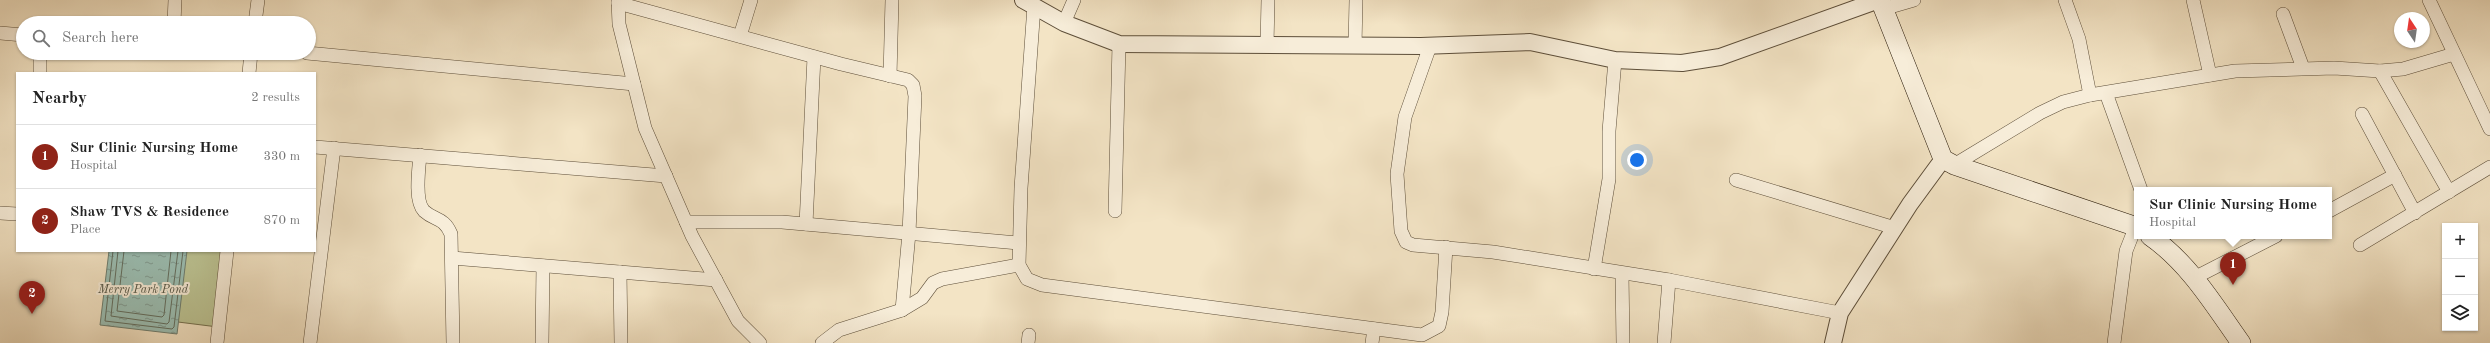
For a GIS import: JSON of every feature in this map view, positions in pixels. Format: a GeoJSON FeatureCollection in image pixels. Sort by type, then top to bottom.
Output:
{"type":"FeatureCollection","features":[{"type":"Feature","properties":{"kind":"main road"},"geometry":{"type":"LineString","coordinates":[[1881,3],[1948,162],[2134,224]]}},
{"type":"Feature","properties":{"kind":"main road"},"geometry":{"type":"LineString","coordinates":[[2154,239],[2168,249],[2194,278],[2241,343]]}},
{"type":"Feature","properties":{"kind":"street"},"geometry":{"type":"LineString","coordinates":[[174,16],[175,0]]}},
{"type":"Feature","properties":{"kind":"street"},"geometry":{"type":"LineString","coordinates":[[256,16],[258,0]]}},
{"type":"Feature","properties":{"kind":"street"},"geometry":{"type":"LineString","coordinates":[[740,36],[751,0]]}},
{"type":"Feature","properties":{"kind":"street"},"geometry":{"type":"LineString","coordinates":[[890,76],[892,0]]}},
{"type":"Feature","properties":{"kind":"street"},"geometry":{"type":"LineString","coordinates":[[1064,23],[1074,0]]}},
{"type":"Feature","properties":{"kind":"street"},"geometry":{"type":"LineString","coordinates":[[1267,45],[1268,0]]}},
{"type":"Feature","properties":{"kind":"street"},"geometry":{"type":"LineString","coordinates":[[1355,46],[1356,0]]}},
{"type":"Feature","properties":{"kind":"street"},"geometry":{"type":"LineString","coordinates":[[1446,247],[1442,312],[1439,326],[1422,335],[1042,285],[1027,279],[1019,265],[1019,243],[1028,3],[1064,23],[1119,44],[1430,46],[1530,42],[1615,60],[1682,63],[1720,57],[1881,3],[1914,0]]}},
{"type":"Feature","properties":{"kind":"street"},"geometry":{"type":"LineString","coordinates":[[2065,0],[2079,39],[2090,95]]}},
{"type":"Feature","properties":{"kind":"street"},"geometry":{"type":"LineString","coordinates":[[2193,0],[2210,76]]}},
{"type":"Feature","properties":{"kind":"street"},"geometry":{"type":"LineString","coordinates":[[2429,0],[2490,129]]}},
{"type":"Feature","properties":{"kind":"street"},"geometry":{"type":"LineString","coordinates":[[760,343],[738,321],[716,280],[686,222],[645,128],[618,24],[618,2],[814,57],[908,80],[913,85],[915,96],[909,233],[902,310]]}},
{"type":"Feature","properties":{"kind":"street"},"geometry":{"type":"LineString","coordinates":[[2283,14],[2303,68]]}},
{"type":"Feature","properties":{"kind":"street"},"geometry":{"type":"LineString","coordinates":[[0,33],[16,34]]}},
{"type":"Feature","properties":{"kind":"street"},"geometry":{"type":"LineString","coordinates":[[1115,211],[1119,44]]}},
{"type":"Feature","properties":{"kind":"street"},"geometry":{"type":"LineString","coordinates":[[1430,46],[1405,117],[1397,174],[1401,231],[1406,242],[1413,245],[1492,252],[1622,274],[1669,280],[1840,313]]}},
{"type":"Feature","properties":{"kind":"street"},"geometry":{"type":"LineString","coordinates":[[316,54],[634,84]]}},
{"type":"Feature","properties":{"kind":"street"},"geometry":{"type":"LineString","coordinates":[[1833,343],[1840,313],[1895,228],[1948,162],[2063,102],[2090,95],[2235,71],[2303,68],[2380,71],[2403,69],[2454,54]]}},
{"type":"Feature","properties":{"kind":"street"},"geometry":{"type":"LineString","coordinates":[[806,224],[814,57]]}},
{"type":"Feature","properties":{"kind":"street"},"geometry":{"type":"LineString","coordinates":[[40,60],[40,72]]}},
{"type":"Feature","properties":{"kind":"street"},"geometry":{"type":"LineString","coordinates":[[249,72],[251,60]]}},
{"type":"Feature","properties":{"kind":"street"},"geometry":{"type":"LineString","coordinates":[[1594,269],[1609,180],[1609,131],[1615,60]]}},
{"type":"Feature","properties":{"kind":"street"},"geometry":{"type":"LineString","coordinates":[[2380,71],[2449,192]]}},
{"type":"Feature","properties":{"kind":"street"},"geometry":{"type":"LineString","coordinates":[[2106,93],[2141,187]]}},
{"type":"Feature","properties":{"kind":"street"},"geometry":{"type":"LineString","coordinates":[[2362,114],[2415,213]]}},
{"type":"Feature","properties":{"kind":"street"},"geometry":{"type":"LineString","coordinates":[[316,147],[666,176]]}},
{"type":"Feature","properties":{"kind":"street"},"geometry":{"type":"LineString","coordinates":[[310,343],[334,148]]}},
{"type":"Feature","properties":{"kind":"street"},"geometry":{"type":"LineString","coordinates":[[420,156],[418,194],[420,204],[424,211],[447,224],[451,234],[453,343]]}},
{"type":"Feature","properties":{"kind":"street"},"geometry":{"type":"LineString","coordinates":[[2360,245],[2490,167]]}},
{"type":"Feature","properties":{"kind":"street"},"geometry":{"type":"LineString","coordinates":[[2332,209],[2395,175]]}},
{"type":"Feature","properties":{"kind":"street"},"geometry":{"type":"LineString","coordinates":[[1736,180],[1895,228]]}},
{"type":"Feature","properties":{"kind":"street"},"geometry":{"type":"LineString","coordinates":[[0,213],[16,214]]}},
{"type":"Feature","properties":{"kind":"street"},"geometry":{"type":"LineString","coordinates":[[686,222],[782,222],[1019,243]]}},
{"type":"Feature","properties":{"kind":"street"},"geometry":{"type":"LineString","coordinates":[[2114,343],[2124,258],[2134,230]]}},
{"type":"Feature","properties":{"kind":"street"},"geometry":{"type":"LineString","coordinates":[[2194,278],[2270,239]]}},
{"type":"Feature","properties":{"kind":"street"},"geometry":{"type":"LineString","coordinates":[[218,343],[227,252]]}},
{"type":"Feature","properties":{"kind":"street"},"geometry":{"type":"LineString","coordinates":[[452,258],[716,280]]}},
{"type":"Feature","properties":{"kind":"street"},"geometry":{"type":"LineString","coordinates":[[822,343],[839,330],[902,310],[922,298],[933,283],[942,279],[1019,265]]}},
{"type":"Feature","properties":{"kind":"street"},"geometry":{"type":"LineString","coordinates":[[542,343],[543,266]]}},
{"type":"Feature","properties":{"kind":"street"},"geometry":{"type":"LineString","coordinates":[[620,272],[621,343]]}},
{"type":"Feature","properties":{"kind":"street"},"geometry":{"type":"LineString","coordinates":[[1622,274],[1623,343]]}},
{"type":"Feature","properties":{"kind":"street"},"geometry":{"type":"LineString","coordinates":[[1664,343],[1669,280]]}},
{"type":"Feature","properties":{"kind":"street"},"geometry":{"type":"LineString","coordinates":[[1372,343],[1374,329]]}},
{"type":"Feature","properties":{"kind":"green space"},"geometry":{"type":"Polygon","coordinates":[[[186,252],[228,252],[218,327],[178,322],[186,252]]]}},
{"type":"Feature","properties":{"kind":"water","name":"Merry Park Pond"},"geometry":{"type":"Polygon","coordinates":[[[109,252],[187,252],[177,334],[100,325],[109,252]]]}},
{"type":"Feature","properties":{"kind":"place","name":"Sur Clinic Nursing Home"},"geometry":{"type":"Point","coordinates":[2233,285]}},
{"type":"Feature","properties":{"kind":"place","name":"Shaw TVS & Residence"},"geometry":{"type":"Point","coordinates":[32,314]}}]}
